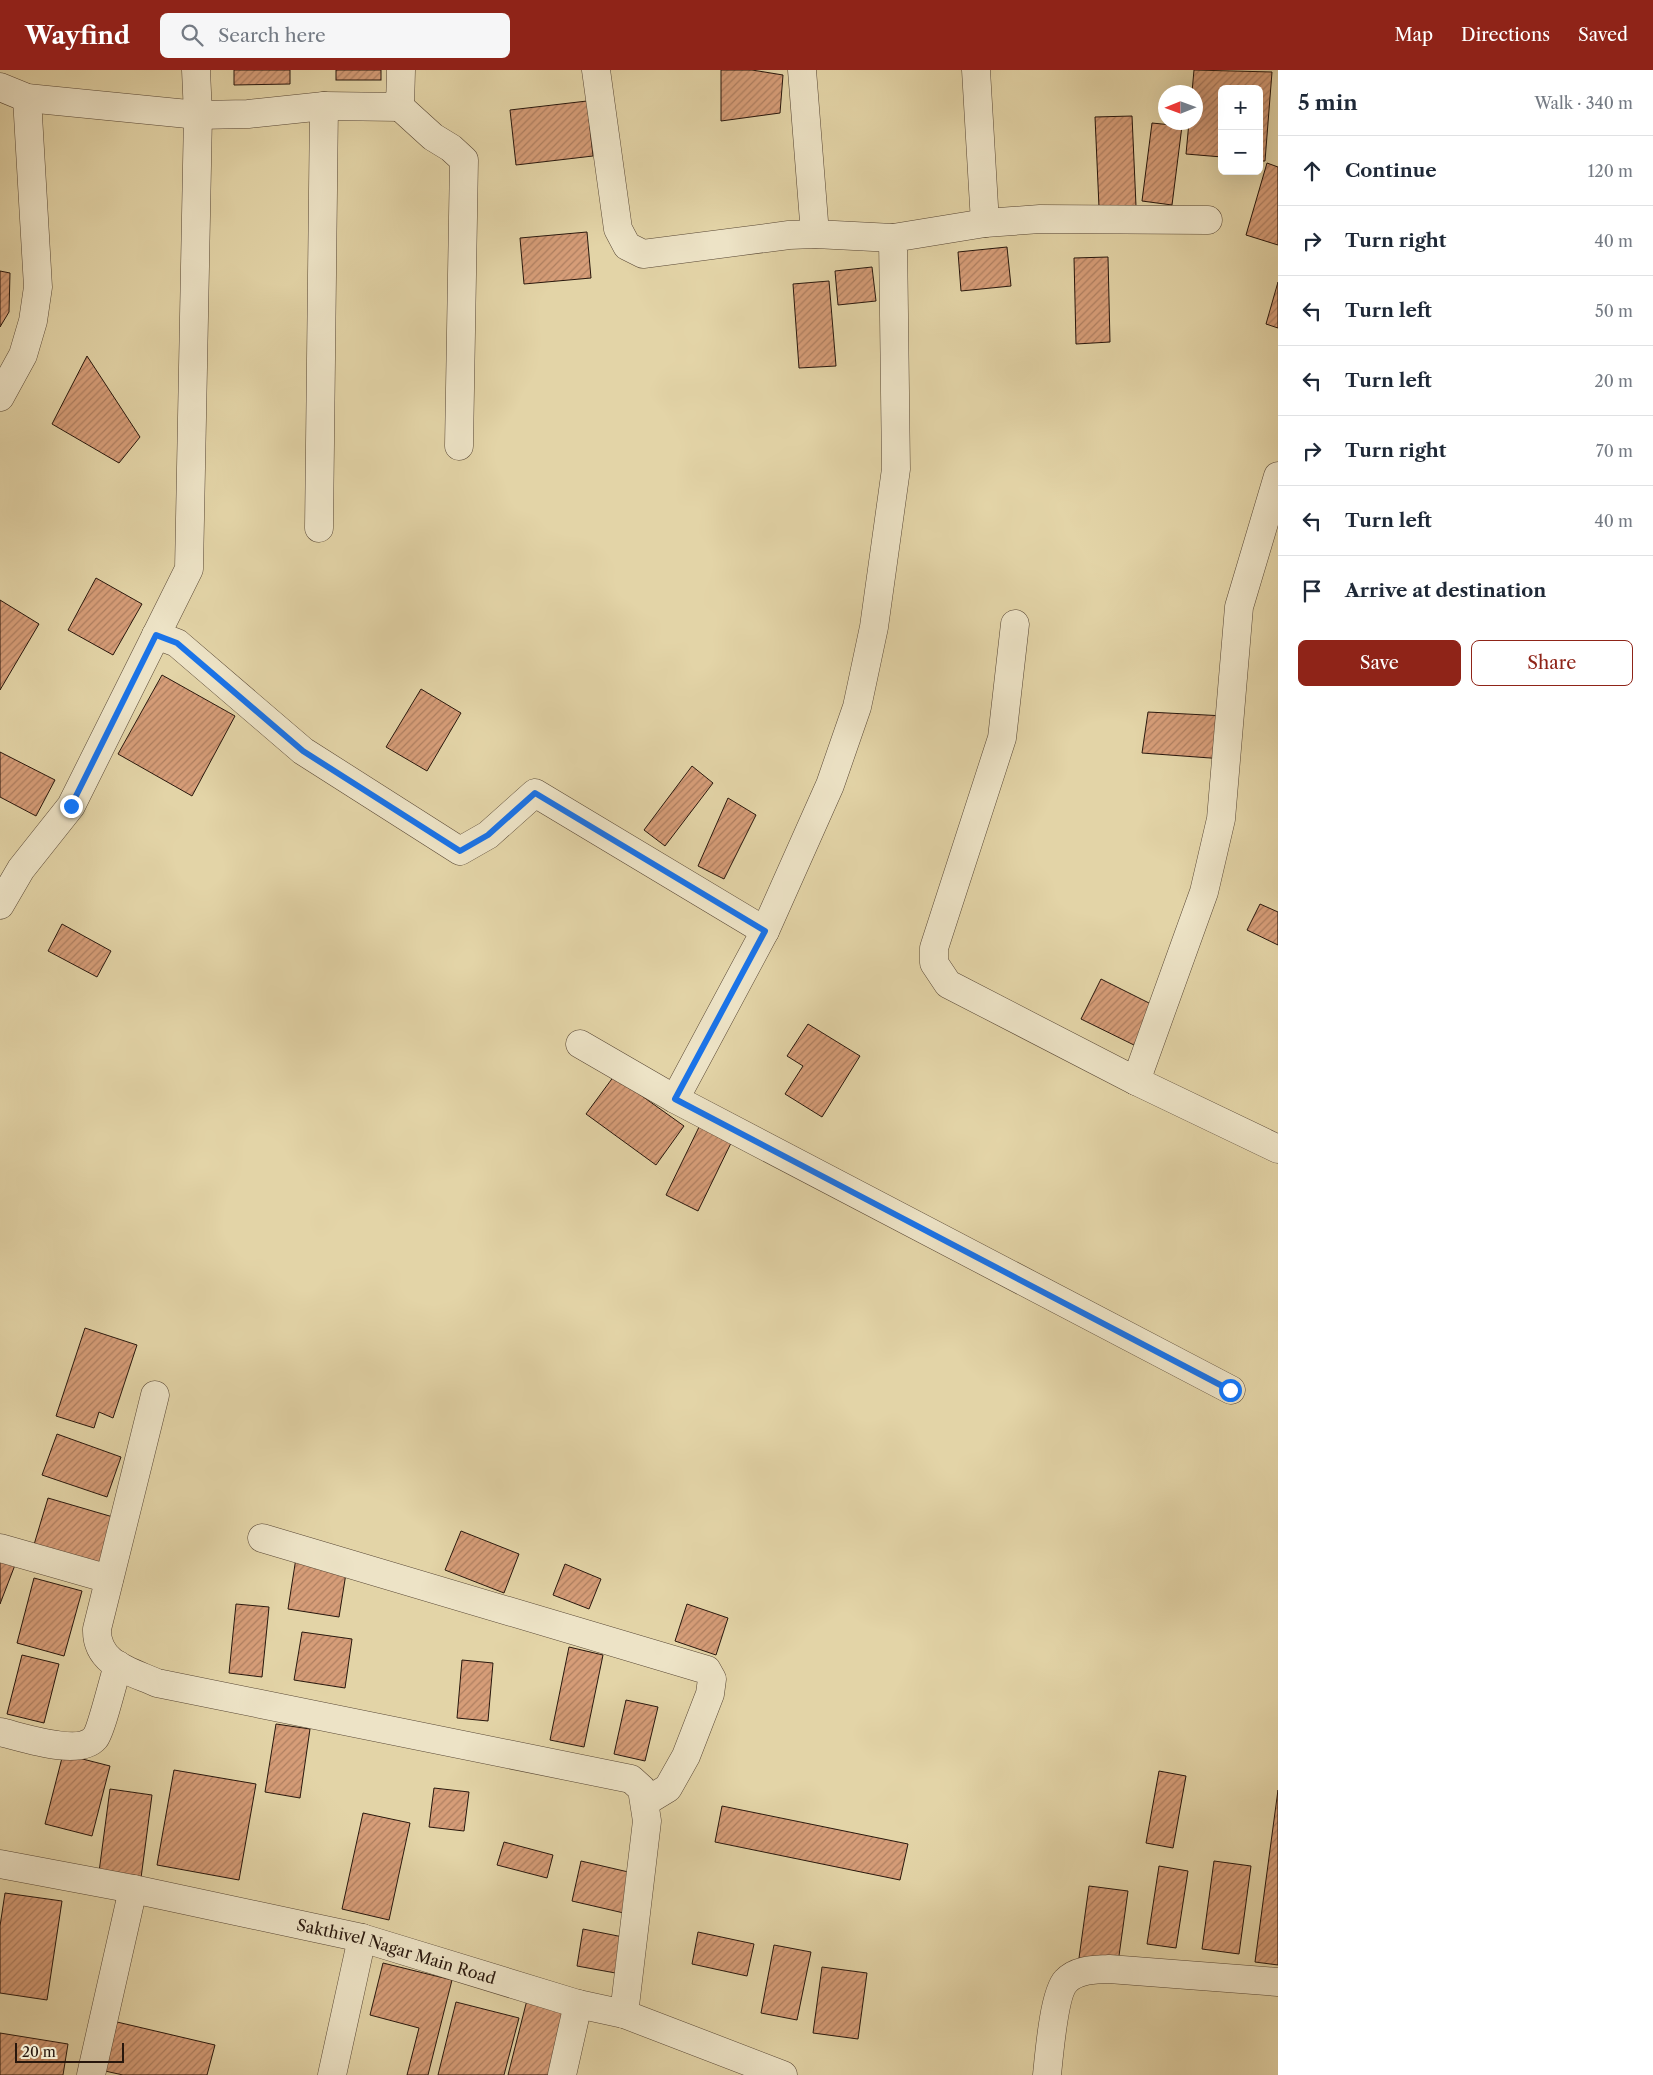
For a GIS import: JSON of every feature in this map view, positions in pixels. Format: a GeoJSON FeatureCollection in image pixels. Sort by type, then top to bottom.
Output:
{"type":"FeatureCollection","features":[{"type":"Feature","properties":{"kind":"street"},"geometry":{"type":"LineString","coordinates":[[0,904],[10,864],[71,806],[189,569],[198,114],[196,70]]}},
{"type":"Feature","properties":{"kind":"street"},"geometry":{"type":"LineString","coordinates":[[400,108],[401,70]]}},
{"type":"Feature","properties":{"kind":"street"},"geometry":{"type":"LineString","coordinates":[[596,70],[618,229],[627,246],[643,254],[789,235],[815,234],[893,238],[985,223],[1040,219],[1208,220]]}},
{"type":"Feature","properties":{"kind":"street"},"geometry":{"type":"LineString","coordinates":[[802,70],[815,234]]}},
{"type":"Feature","properties":{"kind":"street"},"geometry":{"type":"LineString","coordinates":[[976,70],[985,223]]}},
{"type":"Feature","properties":{"kind":"street"},"geometry":{"type":"LineString","coordinates":[[0,87],[27,98],[198,114],[248,114],[324,106],[400,108],[433,138],[451,148],[464,160],[459,446]]}},
{"type":"Feature","properties":{"kind":"street"},"geometry":{"type":"LineString","coordinates":[[0,397],[23,356],[33,321],[38,287],[27,98]]}},
{"type":"Feature","properties":{"kind":"street"},"geometry":{"type":"LineString","coordinates":[[319,528],[324,106]]}},
{"type":"Feature","properties":{"kind":"street"},"geometry":{"type":"LineString","coordinates":[[675,1099],[765,931],[830,785],[857,707],[874,627],[896,469],[893,238]]}},
{"type":"Feature","properties":{"kind":"street"},"geometry":{"type":"LineString","coordinates":[[1136,1081],[1204,892],[1221,819],[1239,607],[1278,476]]}},
{"type":"Feature","properties":{"kind":"street"},"geometry":{"type":"LineString","coordinates":[[1015,624],[1002,738],[934,948],[934,963],[948,984],[1136,1081],[1278,1149]]}},
{"type":"Feature","properties":{"kind":"street"},"geometry":{"type":"LineString","coordinates":[[156,635],[177,643],[303,751],[460,851],[488,835],[535,793],[765,931]]}},
{"type":"Feature","properties":{"kind":"street"},"geometry":{"type":"LineString","coordinates":[[580,1044],[675,1099],[1230,1390]]}},
{"type":"Feature","properties":{"kind":"street"},"geometry":{"type":"LineString","coordinates":[[155,1395],[97,1629],[97,1640],[100,1650],[108,1660],[157,1683],[631,1779],[642,1789],[646,1821],[624,2014]]}},
{"type":"Feature","properties":{"kind":"street"},"geometry":{"type":"LineString","coordinates":[[262,1538],[707,1670],[712,1679],[710,1694],[686,1756],[668,1788],[645,1802]]}},
{"type":"Feature","properties":{"kind":"street"},"geometry":{"type":"LineString","coordinates":[[0,1548],[110,1579]]}},
{"type":"Feature","properties":{"kind":"street"},"geometry":{"type":"LineString","coordinates":[[0,1732],[69,1748],[86,1746],[96,1737],[118,1665]]}},
{"type":"Feature","properties":{"kind":"street","name":"Sakthivel Nagar Main Road"},"geometry":{"type":"LineString","coordinates":[[0,1864],[133,1889],[362,1938],[578,2004],[624,2014],[783,2075]]}},
{"type":"Feature","properties":{"kind":"street"},"geometry":{"type":"LineString","coordinates":[[91,2075],[133,1889]]}},
{"type":"Feature","properties":{"kind":"street"},"geometry":{"type":"LineString","coordinates":[[332,2075],[362,1938]]}},
{"type":"Feature","properties":{"kind":"street"},"geometry":{"type":"LineString","coordinates":[[1047,2075],[1057,2002],[1065,1981],[1085,1970],[1109,1969],[1278,1982]]}},
{"type":"Feature","properties":{"kind":"street"},"geometry":{"type":"LineString","coordinates":[[562,2075],[578,2004]]}},
{"type":"Feature","properties":{"kind":"building"},"geometry":{"type":"Polygon","coordinates":[[[234,70],[290,70],[290,84],[234,85],[234,70]]]}},
{"type":"Feature","properties":{"kind":"building"},"geometry":{"type":"Polygon","coordinates":[[[336,70],[381,70],[381,80],[336,80],[336,70]]]}},
{"type":"Feature","properties":{"kind":"building"},"geometry":{"type":"Polygon","coordinates":[[[721,70],[752,70],[783,75],[780,113],[721,121],[721,70]]]}},
{"type":"Feature","properties":{"kind":"building"},"geometry":{"type":"Polygon","coordinates":[[[1194,70],[1272,72],[1265,161],[1263,161],[1263,85],[1218,85],[1218,157],[1186,154],[1188,130],[1203,130],[1203,85],[1193,85],[1194,70]]]}},
{"type":"Feature","properties":{"kind":"building"},"geometry":{"type":"Polygon","coordinates":[[[587,101],[593,156],[516,165],[510,110],[587,101]]]}},
{"type":"Feature","properties":{"kind":"building"},"geometry":{"type":"Polygon","coordinates":[[[1132,116],[1136,206],[1099,207],[1095,117],[1132,116]]]}},
{"type":"Feature","properties":{"kind":"building"},"geometry":{"type":"Polygon","coordinates":[[[1152,123],[1158,124],[1158,130],[1181,130],[1172,205],[1142,201],[1152,123]]]}},
{"type":"Feature","properties":{"kind":"building"},"geometry":{"type":"Polygon","coordinates":[[[1267,163],[1278,167],[1278,245],[1246,235],[1267,163]]]}},
{"type":"Feature","properties":{"kind":"building"},"geometry":{"type":"Polygon","coordinates":[[[587,232],[591,278],[524,284],[520,238],[587,232]]]}},
{"type":"Feature","properties":{"kind":"building"},"geometry":{"type":"Polygon","coordinates":[[[1007,247],[1011,286],[961,291],[958,252],[1007,247]]]}},
{"type":"Feature","properties":{"kind":"building"},"geometry":{"type":"Polygon","coordinates":[[[1108,257],[1110,342],[1076,344],[1074,258],[1108,257]]]}},
{"type":"Feature","properties":{"kind":"building"},"geometry":{"type":"Polygon","coordinates":[[[872,267],[876,301],[838,305],[835,271],[872,267]]]}},
{"type":"Feature","properties":{"kind":"building"},"geometry":{"type":"Polygon","coordinates":[[[0,271],[10,273],[9,312],[0,327],[0,271]]]}},
{"type":"Feature","properties":{"kind":"building"},"geometry":{"type":"Polygon","coordinates":[[[829,281],[836,366],[799,368],[793,284],[829,281]]]}},
{"type":"Feature","properties":{"kind":"building"},"geometry":{"type":"Polygon","coordinates":[[[1278,282],[1278,328],[1266,324],[1278,282]]]}},
{"type":"Feature","properties":{"kind":"building"},"geometry":{"type":"Polygon","coordinates":[[[87,356],[140,437],[119,463],[52,424],[87,356]]]}},
{"type":"Feature","properties":{"kind":"building"},"geometry":{"type":"Polygon","coordinates":[[[96,578],[142,604],[113,655],[68,630],[96,578]]]}},
{"type":"Feature","properties":{"kind":"building"},"geometry":{"type":"Polygon","coordinates":[[[0,600],[39,624],[0,690],[0,600]]]}},
{"type":"Feature","properties":{"kind":"building"},"geometry":{"type":"Polygon","coordinates":[[[162,675],[235,716],[192,796],[118,754],[162,675]]]}},
{"type":"Feature","properties":{"kind":"building"},"geometry":{"type":"Polygon","coordinates":[[[421,689],[461,713],[427,771],[386,747],[421,689]]]}},
{"type":"Feature","properties":{"kind":"building"},"geometry":{"type":"Polygon","coordinates":[[[1148,712],[1225,716],[1224,759],[1142,753],[1148,712]]]}},
{"type":"Feature","properties":{"kind":"building"},"geometry":{"type":"Polygon","coordinates":[[[0,752],[55,780],[36,816],[0,797],[0,752]]]}},
{"type":"Feature","properties":{"kind":"building"},"geometry":{"type":"Polygon","coordinates":[[[692,766],[713,783],[665,846],[644,830],[692,766]]]}},
{"type":"Feature","properties":{"kind":"building"},"geometry":{"type":"Polygon","coordinates":[[[728,798],[756,815],[724,879],[698,866],[728,798]]]}},
{"type":"Feature","properties":{"kind":"building"},"geometry":{"type":"Polygon","coordinates":[[[1260,904],[1278,912],[1278,945],[1247,930],[1260,904]]]}},
{"type":"Feature","properties":{"kind":"building"},"geometry":{"type":"Polygon","coordinates":[[[62,924],[111,951],[97,977],[48,951],[62,924]]]}},
{"type":"Feature","properties":{"kind":"building"},"geometry":{"type":"Polygon","coordinates":[[[1101,979],[1155,1006],[1136,1046],[1081,1019],[1101,979]]]}},
{"type":"Feature","properties":{"kind":"building"},"geometry":{"type":"Polygon","coordinates":[[[808,1024],[860,1056],[822,1117],[785,1094],[803,1066],[787,1056],[808,1024]]]}},
{"type":"Feature","properties":{"kind":"building"},"geometry":{"type":"Polygon","coordinates":[[[614,1076],[684,1126],[656,1165],[586,1114],[614,1076]]]}},
{"type":"Feature","properties":{"kind":"building"},"geometry":{"type":"Polygon","coordinates":[[[700,1125],[732,1141],[698,1211],[666,1195],[700,1125]]]}},
{"type":"Feature","properties":{"kind":"building"},"geometry":{"type":"Polygon","coordinates":[[[85,1328],[137,1345],[113,1418],[99,1412],[94,1428],[56,1416],[85,1328]]]}},
{"type":"Feature","properties":{"kind":"building"},"geometry":{"type":"Polygon","coordinates":[[[57,1434],[121,1457],[107,1497],[42,1475],[57,1434]]]}},
{"type":"Feature","properties":{"kind":"building"},"geometry":{"type":"Polygon","coordinates":[[[48,1498],[113,1517],[99,1568],[33,1548],[48,1498]]]}},
{"type":"Feature","properties":{"kind":"building"},"geometry":{"type":"Polygon","coordinates":[[[461,1531],[519,1554],[504,1593],[445,1570],[461,1531]]]}},
{"type":"Feature","properties":{"kind":"building"},"geometry":{"type":"Polygon","coordinates":[[[296,1558],[347,1567],[339,1617],[288,1609],[296,1558]]]}},
{"type":"Feature","properties":{"kind":"building"},"geometry":{"type":"Polygon","coordinates":[[[0,1560],[15,1565],[0,1604],[0,1560]]]}},
{"type":"Feature","properties":{"kind":"building"},"geometry":{"type":"Polygon","coordinates":[[[565,1564],[601,1579],[589,1609],[553,1595],[565,1564]]]}},
{"type":"Feature","properties":{"kind":"building"},"geometry":{"type":"Polygon","coordinates":[[[34,1578],[82,1591],[64,1656],[17,1643],[34,1578]]]}},
{"type":"Feature","properties":{"kind":"building"},"geometry":{"type":"Polygon","coordinates":[[[236,1604],[269,1607],[262,1677],[229,1673],[236,1604]]]}},
{"type":"Feature","properties":{"kind":"building"},"geometry":{"type":"Polygon","coordinates":[[[687,1604],[728,1618],[716,1655],[675,1641],[687,1604]]]}},
{"type":"Feature","properties":{"kind":"building"},"geometry":{"type":"Polygon","coordinates":[[[302,1632],[352,1639],[345,1688],[294,1680],[302,1632]]]}},
{"type":"Feature","properties":{"kind":"building"},"geometry":{"type":"Polygon","coordinates":[[[569,1647],[603,1655],[584,1747],[550,1740],[569,1647]]]}},
{"type":"Feature","properties":{"kind":"building"},"geometry":{"type":"Polygon","coordinates":[[[22,1655],[59,1664],[44,1723],[7,1714],[22,1655]]]}},
{"type":"Feature","properties":{"kind":"building"},"geometry":{"type":"Polygon","coordinates":[[[462,1660],[493,1663],[488,1721],[457,1718],[462,1660]]]}},
{"type":"Feature","properties":{"kind":"building"},"geometry":{"type":"Polygon","coordinates":[[[626,1700],[658,1707],[645,1761],[614,1754],[626,1700]]]}},
{"type":"Feature","properties":{"kind":"building"},"geometry":{"type":"Polygon","coordinates":[[[276,1724],[310,1729],[300,1798],[265,1792],[276,1724]]]}},
{"type":"Feature","properties":{"kind":"building"},"geometry":{"type":"Polygon","coordinates":[[[63,1754],[110,1766],[92,1836],[45,1824],[63,1754]]]}},
{"type":"Feature","properties":{"kind":"building"},"geometry":{"type":"Polygon","coordinates":[[[174,1770],[256,1784],[239,1880],[157,1865],[174,1770]]]}},
{"type":"Feature","properties":{"kind":"building"},"geometry":{"type":"Polygon","coordinates":[[[1159,1771],[1186,1776],[1173,1848],[1146,1843],[1159,1771]]]}},
{"type":"Feature","properties":{"kind":"building"},"geometry":{"type":"Polygon","coordinates":[[[434,1788],[469,1792],[464,1831],[429,1827],[434,1788]]]}},
{"type":"Feature","properties":{"kind":"building"},"geometry":{"type":"Polygon","coordinates":[[[110,1789],[152,1795],[141,1878],[99,1872],[110,1789]]]}},
{"type":"Feature","properties":{"kind":"building"},"geometry":{"type":"Polygon","coordinates":[[[1278,1790],[1278,1965],[1255,1962],[1278,1790]]]}},
{"type":"Feature","properties":{"kind":"building"},"geometry":{"type":"Polygon","coordinates":[[[722,1806],[908,1844],[900,1880],[715,1842],[722,1806]]]}},
{"type":"Feature","properties":{"kind":"building"},"geometry":{"type":"Polygon","coordinates":[[[363,1813],[410,1823],[389,1920],[342,1909],[363,1813]]]}},
{"type":"Feature","properties":{"kind":"building"},"geometry":{"type":"Polygon","coordinates":[[[504,1842],[553,1855],[547,1878],[497,1865],[504,1842]]]}},
{"type":"Feature","properties":{"kind":"building"},"geometry":{"type":"Polygon","coordinates":[[[581,1861],[637,1874],[628,1914],[572,1901],[581,1861]]]}},
{"type":"Feature","properties":{"kind":"building"},"geometry":{"type":"Polygon","coordinates":[[[1214,1861],[1251,1866],[1239,1954],[1202,1949],[1214,1861]]]}},
{"type":"Feature","properties":{"kind":"building"},"geometry":{"type":"Polygon","coordinates":[[[1159,1866],[1188,1871],[1176,1948],[1147,1944],[1159,1866]]]}},
{"type":"Feature","properties":{"kind":"building"},"geometry":{"type":"Polygon","coordinates":[[[1089,1886],[1128,1891],[1118,1963],[1079,1958],[1089,1886]]]}},
{"type":"Feature","properties":{"kind":"building"},"geometry":{"type":"Polygon","coordinates":[[[5,1893],[62,1901],[47,2000],[0,1993],[0,1926],[5,1893]]]}},
{"type":"Feature","properties":{"kind":"building"},"geometry":{"type":"Polygon","coordinates":[[[583,1929],[628,1938],[621,1974],[577,1966],[583,1929]]]}},
{"type":"Feature","properties":{"kind":"building"},"geometry":{"type":"Polygon","coordinates":[[[698,1932],[754,1944],[747,1976],[692,1964],[698,1932]]]}},
{"type":"Feature","properties":{"kind":"building"},"geometry":{"type":"Polygon","coordinates":[[[774,1945],[811,1952],[797,2020],[761,2013],[774,1945]]]}},
{"type":"Feature","properties":{"kind":"building"},"geometry":{"type":"Polygon","coordinates":[[[383,1963],[452,1980],[428,2075],[407,2075],[419,2028],[370,2015],[383,1963]]]}},
{"type":"Feature","properties":{"kind":"building"},"geometry":{"type":"Polygon","coordinates":[[[822,1967],[867,1973],[858,2039],[813,2033],[822,1967]]]}},
{"type":"Feature","properties":{"kind":"building"},"geometry":{"type":"Polygon","coordinates":[[[528,1996],[574,2008],[557,2075],[508,2075],[528,1996]]]}},
{"type":"Feature","properties":{"kind":"building"},"geometry":{"type":"Polygon","coordinates":[[[456,2002],[519,2018],[504,2075],[438,2075],[456,2002]]]}},
{"type":"Feature","properties":{"kind":"building"},"geometry":{"type":"Polygon","coordinates":[[[117,2022],[215,2045],[207,2075],[123,2075],[105,2071],[117,2022]]]}},
{"type":"Feature","properties":{"kind":"building"},"geometry":{"type":"Polygon","coordinates":[[[0,2033],[68,2044],[63,2075],[0,2075],[0,2033]]]}},
{"type":"Feature","properties":{"kind":"route"},"geometry":{"type":"LineString","coordinates":[[71,806],[156,635],[177,643],[303,751],[460,851],[488,835],[535,793],[765,931],[675,1099],[1230,1390]]}}]}
